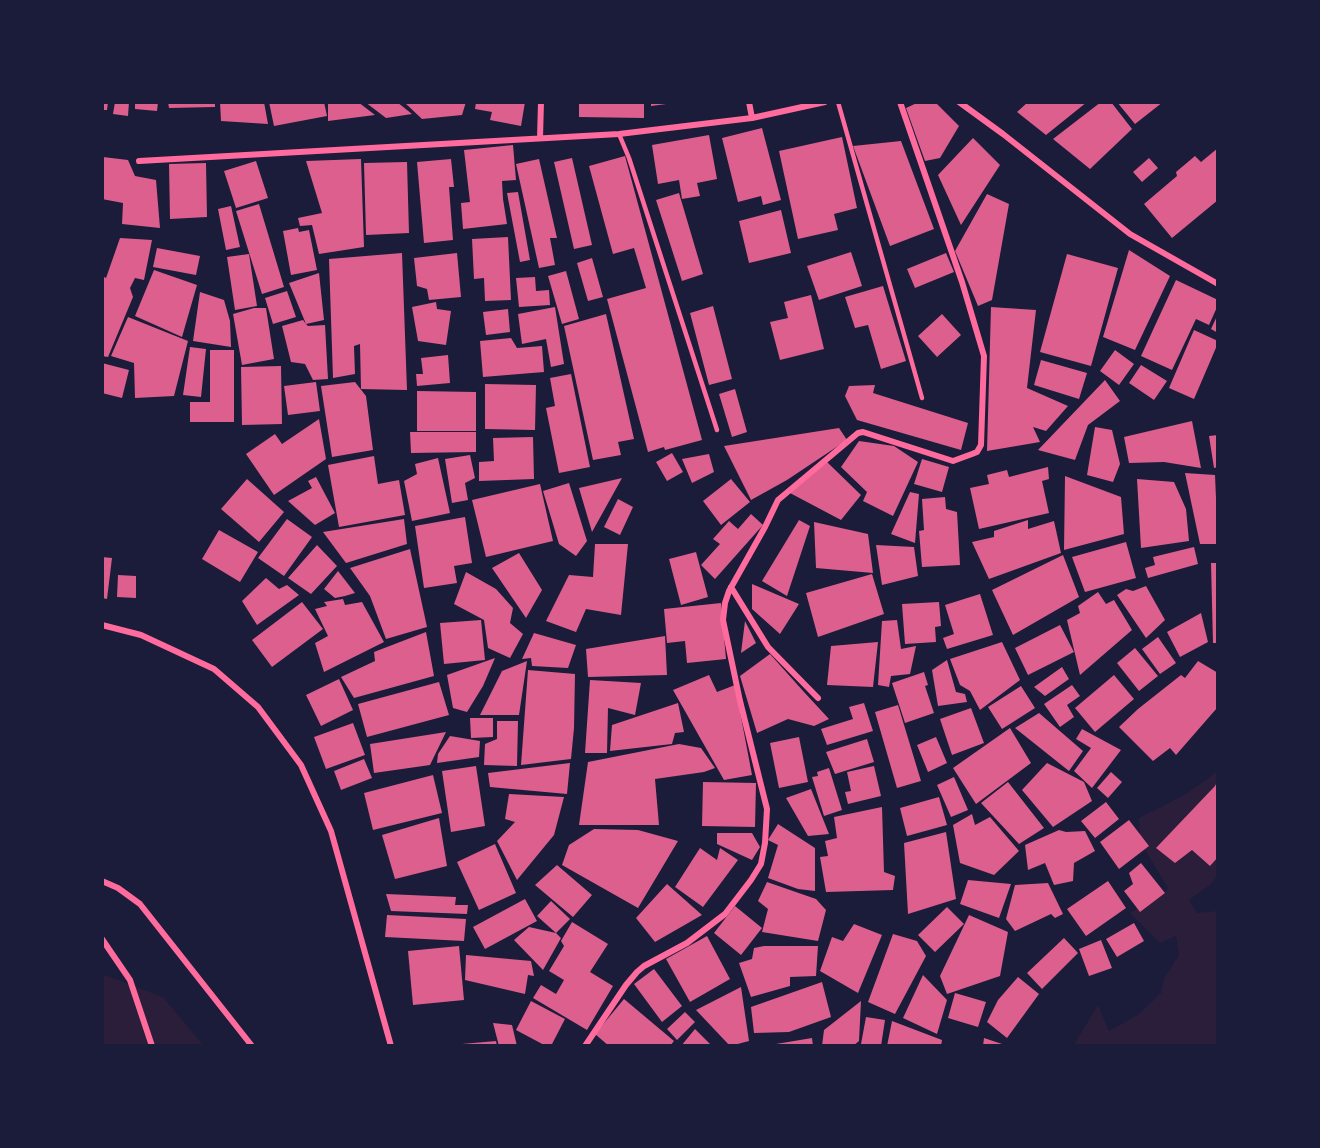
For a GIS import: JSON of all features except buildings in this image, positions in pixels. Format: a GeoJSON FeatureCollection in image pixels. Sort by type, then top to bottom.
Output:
{"type":"FeatureCollection","features":[{"type":"Feature","properties":{"kind":"street"},"geometry":{"type":"LineString","coordinates":[[540,138],[542,102]]}},
{"type":"Feature","properties":{"kind":"street"},"geometry":{"type":"LineString","coordinates":[[748,102],[752,118]]}},
{"type":"Feature","properties":{"kind":"street"},"geometry":{"type":"LineString","coordinates":[[139,161],[620,134],[752,118],[825,102]]}},
{"type":"Feature","properties":{"kind":"street"},"geometry":{"type":"LineString","coordinates":[[585,1046],[637,972],[687,943],[725,914],[761,864],[767,809],[740,701],[723,620],[726,598],[731,587],[778,500],[858,433],[864,432],[952,461],[977,452],[981,445],[984,356],[962,282],[900,102]]}},
{"type":"Feature","properties":{"kind":"street"},"geometry":{"type":"LineString","coordinates":[[959,102],[1130,234],[1218,284]]}},
{"type":"Feature","properties":{"kind":"street"},"geometry":{"type":"LineString","coordinates":[[731,587],[768,647],[818,698]]}},
{"type":"Feature","properties":{"kind":"street"},"geometry":{"type":"LineString","coordinates":[[102,625],[141,635],[214,669],[258,707],[301,765],[332,831],[391,1046]]}},
{"type":"Feature","properties":{"kind":"street"},"geometry":{"type":"LineString","coordinates":[[102,881],[118,888],[140,904],[252,1046]]}},
{"type":"Feature","properties":{"kind":"street"},"geometry":{"type":"LineString","coordinates":[[102,939],[130,980],[152,1046]]}},
{"type":"Feature","properties":{"kind":"lane"},"geometry":{"type":"LineString","coordinates":[[838,102],[922,398]]}},
{"type":"Feature","properties":{"kind":"lane"},"geometry":{"type":"LineString","coordinates":[[620,134],[717,430]]}},
{"type":"Feature","properties":{"kind":"shaded area"},"geometry":{"type":"Polygon","coordinates":[[[1218,770],[1218,875],[1210,885],[1189,900],[1197,913],[1218,911],[1218,1046],[1073,1046],[1098,1005],[1109,1031],[1139,1014],[1161,993],[1164,978],[1179,955],[1176,936],[1160,943],[1130,913],[1165,893],[1168,888],[1140,841],[1139,818],[1190,791],[1218,770]]]}},
{"type":"Feature","properties":{"kind":"shaded area"},"geometry":{"type":"Polygon","coordinates":[[[102,974],[163,997],[204,1046],[102,1046],[102,974]]]}}]}
